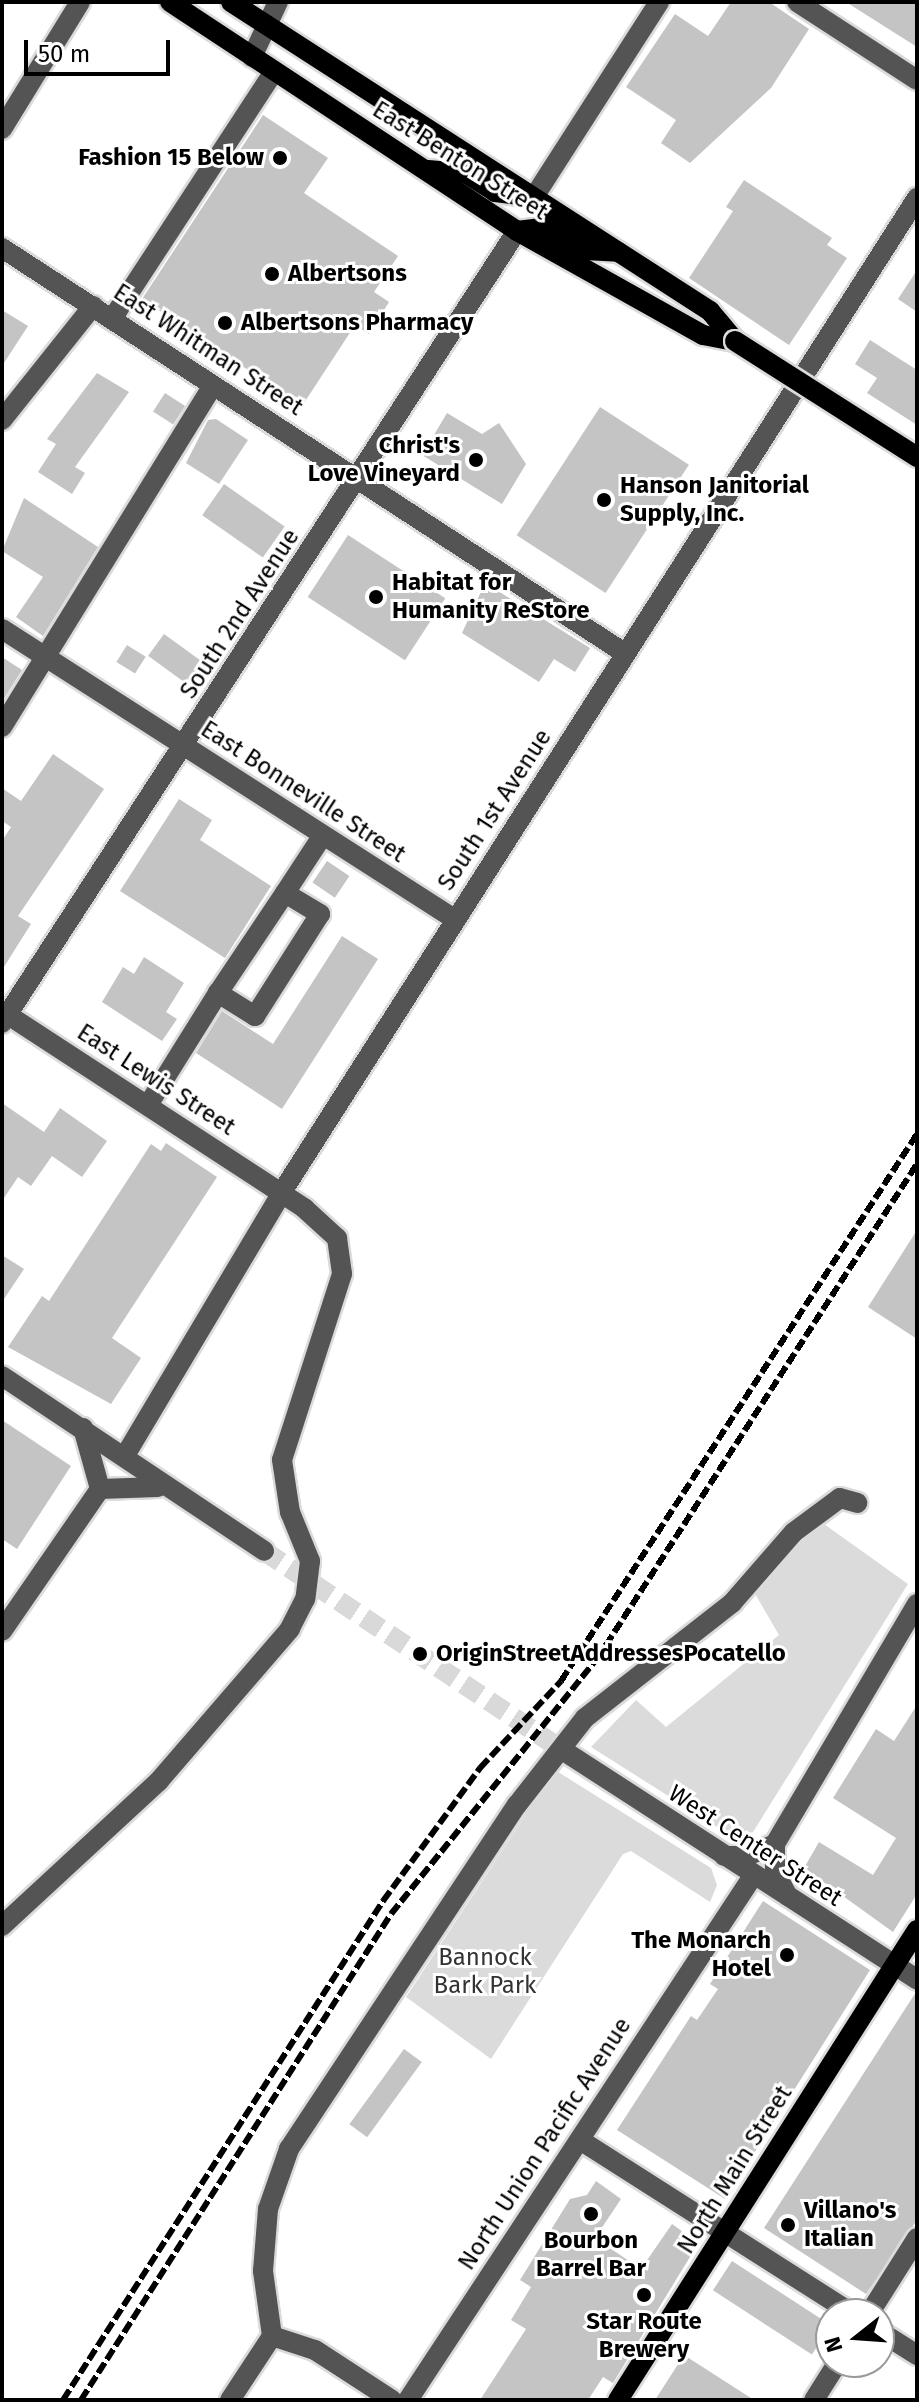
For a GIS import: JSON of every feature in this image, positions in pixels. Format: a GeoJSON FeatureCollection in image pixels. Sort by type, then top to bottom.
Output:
{"type":"FeatureCollection","features":[{"type":"Feature","properties":{"kind":"main road","name":"East Benton Street"},"geometry":{"type":"LineString","coordinates":[[170,2],[273,73],[517,231],[703,335],[735,341]]}},
{"type":"Feature","properties":{"kind":"main road","name":"East Benton Street"},"geometry":{"type":"LineString","coordinates":[[231,2],[710,311],[735,341],[917,457]]}},
{"type":"Feature","properties":{"kind":"main road"},"geometry":{"type":"LineString","coordinates":[[423,170],[465,173],[495,192],[534,197]]}},
{"type":"Feature","properties":{"kind":"main road"},"geometry":{"type":"LineString","coordinates":[[517,231],[548,227],[584,250],[619,252]]}},
{"type":"Feature","properties":{"kind":"main road","name":"North Main Street"},"geometry":{"type":"LineString","coordinates":[[618,2400],[727,2234],[917,1930]]}},
{"type":"Feature","properties":{"kind":"street"},"geometry":{"type":"LineString","coordinates":[[2,129],[80,2]]}},
{"type":"Feature","properties":{"kind":"street"},"geometry":{"type":"LineString","coordinates":[[252,57],[278,2]]}},
{"type":"Feature","properties":{"kind":"street"},"geometry":{"type":"LineString","coordinates":[[534,197],[659,2]]}},
{"type":"Feature","properties":{"kind":"street"},"geometry":{"type":"LineString","coordinates":[[797,2],[917,80]]}},
{"type":"Feature","properties":{"kind":"street"},"geometry":{"type":"LineString","coordinates":[[112,319],[273,73]]}},
{"type":"Feature","properties":{"kind":"street","name":"South 1st Avenue"},"geometry":{"type":"LineString","coordinates":[[126,1454],[282,1192],[917,198]]}},
{"type":"Feature","properties":{"kind":"street","name":"South 2nd Avenue"},"geometry":{"type":"LineString","coordinates":[[4,1016],[185,747],[517,231]]}},
{"type":"Feature","properties":{"kind":"street","name":"East Whitman Street"},"geometry":{"type":"LineString","coordinates":[[6,258],[93,306],[626,654]]}},
{"type":"Feature","properties":{"kind":"street"},"geometry":{"type":"LineString","coordinates":[[2,420],[93,306]]}},
{"type":"Feature","properties":{"kind":"street"},"geometry":{"type":"LineString","coordinates":[[2,727],[213,386]]}},
{"type":"Feature","properties":{"kind":"street","name":"East Bonneville Street"},"geometry":{"type":"LineString","coordinates":[[2,629],[456,920]]}},
{"type":"Feature","properties":{"kind":"street"},"geometry":{"type":"LineString","coordinates":[[148,1105],[323,835]]}},
{"type":"Feature","properties":{"kind":"street"},"geometry":{"type":"LineString","coordinates":[[218,993],[255,1016],[320,914],[285,893]]}},
{"type":"Feature","properties":{"kind":"street","name":"East Lewis Street"},"geometry":{"type":"LineString","coordinates":[[2,1926],[159,1781],[257,1671],[305,1599],[310,1561],[286,1500],[282,1460],[342,1274],[337,1238],[282,1192],[4,1016]]}},
{"type":"Feature","properties":{"kind":"street"},"geometry":{"type":"LineString","coordinates":[[2,1376],[126,1454],[158,1487],[264,1551]]}},
{"type":"Feature","properties":{"kind":"street"},"geometry":{"type":"LineString","coordinates":[[83,1428],[100,1489]]}},
{"type":"Feature","properties":{"kind":"street"},"geometry":{"type":"LineString","coordinates":[[100,1489],[158,1487]]}},
{"type":"Feature","properties":{"kind":"street"},"geometry":{"type":"LineString","coordinates":[[2,1631],[100,1489]]}},
{"type":"Feature","properties":{"kind":"street"},"geometry":{"type":"LineString","coordinates":[[230,2400],[272,2336],[263,2271],[268,2209],[289,2149],[525,1794],[585,1718],[732,1603],[794,1532],[840,1498],[857,1503]]}},
{"type":"Feature","properties":{"kind":"street"},"geometry":{"type":"LineString","coordinates":[[792,1901],[775,1872],[775,1844],[917,1604]]}},
{"type":"Feature","properties":{"kind":"street","name":"West Center Street"},"geometry":{"type":"LineString","coordinates":[[567,1753],[753,1876],[917,1979]]}},
{"type":"Feature","properties":{"kind":"street"},"geometry":{"type":"LineString","coordinates":[[721,1855],[747,1856],[775,1844]]}},
{"type":"Feature","properties":{"kind":"street","name":"North Union Pacific Avenue"},"geometry":{"type":"LineString","coordinates":[[408,2400],[753,1876]]}},
{"type":"Feature","properties":{"kind":"street"},"geometry":{"type":"LineString","coordinates":[[580,2140],[828,2298]]}},
{"type":"Feature","properties":{"kind":"street"},"geometry":{"type":"LineString","coordinates":[[879,2298],[917,2238]]}},
{"type":"Feature","properties":{"kind":"street"},"geometry":{"type":"LineString","coordinates":[[272,2336],[315,2350],[392,2400]]}},
{"type":"Feature","properties":{"kind":"street"},"geometry":{"type":"LineString","coordinates":[[895,2341],[917,2355]]}},
{"type":"Feature","properties":{"kind":"street"},"geometry":{"type":"LineString","coordinates":[[814,2400],[828,2378]]}},
{"type":"Feature","properties":{"kind":"green space"},"geometry":{"type":"Polygon","coordinates":[[[817,1519],[908,1584],[753,1832],[733,1837],[591,1747],[636,1700],[666,1727],[779,1635],[750,1585],[817,1519]]]}},
{"type":"Feature","properties":{"kind":"green space","name":"Bannock Bark Park"},"geometry":{"type":"Polygon","coordinates":[[[555,1770],[711,1868],[717,1885],[710,1902],[631,1851],[623,1854],[491,2059],[406,1997],[555,1770]]]}},
{"type":"Feature","properties":{"kind":"building"},"geometry":{"type":"Polygon","coordinates":[[[731,2],[769,2],[809,29],[771,88],[690,163],[661,143],[676,120],[626,87],[675,14],[708,36],[731,2]]]}},
{"type":"Feature","properties":{"kind":"building"},"geometry":{"type":"Polygon","coordinates":[[[846,2],[917,2],[917,47],[846,2]]]}},
{"type":"Feature","properties":{"kind":"building","name":"Albertsons"},"geometry":{"type":"Polygon","coordinates":[[[263,115],[328,158],[304,193],[398,256],[374,292],[389,302],[369,334],[355,325],[302,406],[142,299],[263,115]]]}},
{"type":"Feature","properties":{"kind":"building"},"geometry":{"type":"Polygon","coordinates":[[[744,180],[832,238],[827,245],[847,258],[789,345],[689,278],[733,211],[726,207],[744,180]]]}},
{"type":"Feature","properties":{"kind":"building"},"geometry":{"type":"Polygon","coordinates":[[[917,270],[917,312],[898,299],[917,270]]]}},
{"type":"Feature","properties":{"kind":"building"},"geometry":{"type":"Polygon","coordinates":[[[2,310],[28,326],[2,366],[2,310]]]}},
{"type":"Feature","properties":{"kind":"building"},"geometry":{"type":"Polygon","coordinates":[[[870,340],[917,370],[917,425],[867,393],[877,378],[855,364],[870,340]]]}},
{"type":"Feature","properties":{"kind":"building"},"geometry":{"type":"Polygon","coordinates":[[[97,373],[129,392],[75,467],[85,473],[72,494],[38,472],[56,444],[47,439],[97,373]]]}},
{"type":"Feature","properties":{"kind":"building"},"geometry":{"type":"Polygon","coordinates":[[[165,393],[185,406],[173,425],[153,411],[165,393]]]}},
{"type":"Feature","properties":{"kind":"building","name":"Hanson Janitorial Supply, Inc."},"geometry":{"type":"Polygon","coordinates":[[[600,407],[689,465],[606,593],[517,535],[600,407]]]}},
{"type":"Feature","properties":{"kind":"building","name":"Christ's Love Vineyard"},"geometry":{"type":"Polygon","coordinates":[[[447,413],[482,434],[499,423],[526,464],[502,504],[422,455],[447,413]]]}},
{"type":"Feature","properties":{"kind":"building"},"geometry":{"type":"Polygon","coordinates":[[[216,419],[248,440],[219,484],[186,463],[208,420],[216,419]]]}},
{"type":"Feature","properties":{"kind":"building"},"geometry":{"type":"Polygon","coordinates":[[[224,484],[285,526],[263,558],[202,515],[224,484]]]}},
{"type":"Feature","properties":{"kind":"building"},"geometry":{"type":"Polygon","coordinates":[[[24,498],[98,547],[43,636],[16,617],[43,577],[2,551],[24,498]]]}},
{"type":"Feature","properties":{"kind":"building","name":"Habitat for Humanity ReStore"},"geometry":{"type":"Polygon","coordinates":[[[348,535],[445,598],[405,660],[308,597],[348,535]]]}},
{"type":"Feature","properties":{"kind":"building"},"geometry":{"type":"Polygon","coordinates":[[[485,583],[590,648],[575,672],[554,659],[539,682],[462,633],[485,583]]]}},
{"type":"Feature","properties":{"kind":"building"},"geometry":{"type":"Polygon","coordinates":[[[164,634],[206,665],[190,686],[148,656],[164,634]]]}},
{"type":"Feature","properties":{"kind":"building"},"geometry":{"type":"Polygon","coordinates":[[[127,645],[146,657],[135,674],[116,662],[127,645]]]}},
{"type":"Feature","properties":{"kind":"building"},"geometry":{"type":"Polygon","coordinates":[[[2,657],[22,670],[2,702],[2,657]]]}},
{"type":"Feature","properties":{"kind":"building"},"geometry":{"type":"Polygon","coordinates":[[[53,754],[104,789],[18,916],[31,924],[2,970],[2,841],[11,827],[2,821],[2,788],[21,801],[53,754]]]}},
{"type":"Feature","properties":{"kind":"building"},"geometry":{"type":"Polygon","coordinates":[[[179,799],[212,820],[200,840],[271,886],[225,958],[120,891],[179,799]]]}},
{"type":"Feature","properties":{"kind":"building"},"geometry":{"type":"Polygon","coordinates":[[[327,861],[349,876],[335,898],[312,883],[327,861]]]}},
{"type":"Feature","properties":{"kind":"building"},"geometry":{"type":"Polygon","coordinates":[[[342,936],[378,959],[282,1109],[196,1053],[222,1011],[273,1044],[342,936]]]}},
{"type":"Feature","properties":{"kind":"building"},"geometry":{"type":"Polygon","coordinates":[[[144,957],[184,983],[166,1012],[177,1019],[162,1041],[102,1002],[123,967],[134,974],[144,957]]]}},
{"type":"Feature","properties":{"kind":"building"},"geometry":{"type":"Polygon","coordinates":[[[2,1103],[44,1132],[60,1108],[107,1141],[82,1177],[52,1156],[31,1186],[18,1177],[2,1201],[2,1103]]]}},
{"type":"Feature","properties":{"kind":"building"},"geometry":{"type":"Polygon","coordinates":[[[166,1143],[217,1177],[112,1338],[141,1358],[111,1404],[8,1347],[42,1296],[49,1301],[151,1144],[161,1151],[166,1143]]]}},
{"type":"Feature","properties":{"kind":"building"},"geometry":{"type":"Polygon","coordinates":[[[917,1230],[917,1339],[868,1307],[917,1230]]]}},
{"type":"Feature","properties":{"kind":"building"},"geometry":{"type":"Polygon","coordinates":[[[2,1255],[24,1269],[2,1302],[2,1255]]]}},
{"type":"Feature","properties":{"kind":"building"},"geometry":{"type":"Polygon","coordinates":[[[2,1420],[71,1466],[17,1549],[2,1539],[2,1420]]]}},
{"type":"Feature","properties":{"kind":"building"},"geometry":{"type":"Polygon","coordinates":[[[917,1705],[917,1894],[893,1932],[804,1868],[819,1842],[873,1875],[896,1838],[833,1798],[876,1729],[894,1741],[917,1705]]]}},
{"type":"Feature","properties":{"kind":"building"},"geometry":{"type":"Polygon","coordinates":[[[763,1901],[870,1970],[725,2199],[617,2130],[691,2016],[697,2020],[718,1989],[710,1984],[763,1901]]]}},
{"type":"Feature","properties":{"kind":"building"},"geometry":{"type":"Polygon","coordinates":[[[916,1992],[917,2220],[866,2294],[764,2228],[916,1992]]]}},
{"type":"Feature","properties":{"kind":"building"},"geometry":{"type":"Polygon","coordinates":[[[404,2049],[422,2062],[367,2137],[349,2124],[404,2049]]]}},
{"type":"Feature","properties":{"kind":"building"},"geometry":{"type":"Polygon","coordinates":[[[596,2181],[621,2199],[595,2238],[641,2269],[672,2224],[690,2237],[693,2252],[613,2383],[603,2377],[588,2400],[480,2400],[526,2329],[511,2320],[531,2287],[520,2280],[570,2199],[587,2195],[596,2181]]]}},
{"type":"Feature","properties":{"kind":"building"},"geometry":{"type":"Polygon","coordinates":[[[732,2261],[815,2315],[815,2350],[812,2355],[713,2290],[732,2261]]]}},
{"type":"Feature","properties":{"kind":"building"},"geometry":{"type":"Polygon","coordinates":[[[684,2355],[754,2400],[655,2400],[684,2355]]]}},
{"type":"Feature","properties":{"kind":"tunnel"},"geometry":{"type":"LineString","coordinates":[[264,1551],[567,1753]]}},
{"type":"Feature","properties":{"kind":"railway"},"geometry":{"type":"LineString","coordinates":[[63,2400],[383,1901],[480,1768],[561,1681],[917,1134]]}},
{"type":"Feature","properties":{"kind":"railway"},"geometry":{"type":"LineString","coordinates":[[81,2400],[391,1914],[597,1659],[917,1164]]}},
{"type":"Feature","properties":{"kind":"place","name":"Fashion 15 Below"},"geometry":{"type":"Point","coordinates":[280,158]}},
{"type":"Feature","properties":{"kind":"place","name":"Albertsons"},"geometry":{"type":"Point","coordinates":[272,274]}},
{"type":"Feature","properties":{"kind":"place","name":"Albertsons Pharmacy"},"geometry":{"type":"Point","coordinates":[225,323]}},
{"type":"Feature","properties":{"kind":"place","name":"Christ's Love Vineyard"},"geometry":{"type":"Point","coordinates":[476,460]}},
{"type":"Feature","properties":{"kind":"place","name":"Hanson Janitorial Supply, Inc."},"geometry":{"type":"Point","coordinates":[604,500]}},
{"type":"Feature","properties":{"kind":"place","name":"Habitat for Humanity ReStore"},"geometry":{"type":"Point","coordinates":[376,597]}},
{"type":"Feature","properties":{"kind":"place","name":"OriginStreetAddressesPocatello"},"geometry":{"type":"Point","coordinates":[420,1654]}},
{"type":"Feature","properties":{"kind":"place","name":"The Monarch Hotel"},"geometry":{"type":"Point","coordinates":[787,1955]}},
{"type":"Feature","properties":{"kind":"place","name":"Bourbon Barrel Bar"},"geometry":{"type":"Point","coordinates":[591,2214]}},
{"type":"Feature","properties":{"kind":"place","name":"Villano's Italian"},"geometry":{"type":"Point","coordinates":[788,2225]}},
{"type":"Feature","properties":{"kind":"place","name":"Star Route Brewery"},"geometry":{"type":"Point","coordinates":[644,2295]}}]}
